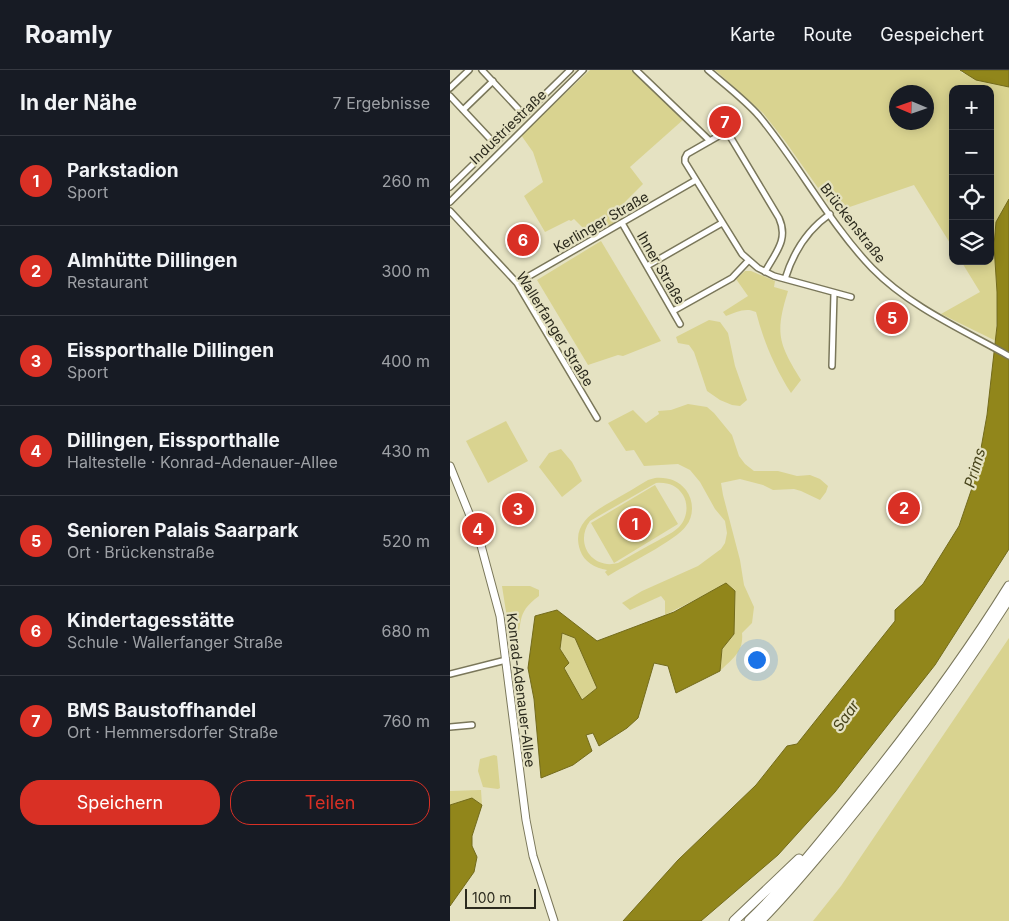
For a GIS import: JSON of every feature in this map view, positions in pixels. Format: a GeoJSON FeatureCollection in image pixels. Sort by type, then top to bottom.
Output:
{"type":"FeatureCollection","features":[{"type":"Feature","properties":{"kind":"highway"},"geometry":{"type":"LineString","coordinates":[[750,921],[822,839],[885,761],[928,704],[1009,586]]}},
{"type":"Feature","properties":{"kind":"highway"},"geometry":{"type":"LineString","coordinates":[[769,921],[940,701],[1009,598]]}},
{"type":"Feature","properties":{"kind":"highway"},"geometry":{"type":"LineString","coordinates":[[734,921],[822,839]]}},
{"type":"Feature","properties":{"kind":"highway"},"geometry":{"type":"LineString","coordinates":[[760,921],[807,870]]}},
{"type":"Feature","properties":{"kind":"street"},"geometry":{"type":"LineString","coordinates":[[450,88],[469,70]]}},
{"type":"Feature","properties":{"kind":"street"},"geometry":{"type":"LineString","coordinates":[[482,70],[524,115]]}},
{"type":"Feature","properties":{"kind":"street"},"geometry":{"type":"LineString","coordinates":[[450,187],[570,70]]}},
{"type":"Feature","properties":{"kind":"street","name":"Industriestraße"},"geometry":{"type":"LineString","coordinates":[[450,202],[583,70]]}},
{"type":"Feature","properties":{"kind":"street"},"geometry":{"type":"LineString","coordinates":[[636,70],[710,141]]}},
{"type":"Feature","properties":{"kind":"street","name":"Brückenstraße"},"geometry":{"type":"LineString","coordinates":[[708,70],[757,113],[860,255],[873,269],[894,288],[923,307],[1009,356]]}},
{"type":"Feature","properties":{"kind":"street"},"geometry":{"type":"LineString","coordinates":[[463,110],[493,81]]}},
{"type":"Feature","properties":{"kind":"street"},"geometry":{"type":"LineString","coordinates":[[450,96],[494,144]]}},
{"type":"Feature","properties":{"kind":"street"},"geometry":{"type":"LineString","coordinates":[[765,272],[782,241],[782,225],[728,134],[722,134],[687,154],[685,162],[734,244],[748,261],[765,272],[851,297]]}},
{"type":"Feature","properties":{"kind":"street"},"geometry":{"type":"LineString","coordinates":[[450,178],[455,182]]}},
{"type":"Feature","properties":{"kind":"street","name":"Kerlinger Straße"},"geometry":{"type":"LineString","coordinates":[[517,283],[696,180]]}},
{"type":"Feature","properties":{"kind":"street","name":"Wallerfanger Straße"},"geometry":{"type":"LineString","coordinates":[[450,211],[517,283],[597,418]]}},
{"type":"Feature","properties":{"kind":"street"},"geometry":{"type":"LineString","coordinates":[[785,279],[792,259],[805,238],[830,214]]}},
{"type":"Feature","properties":{"kind":"street"},"geometry":{"type":"LineString","coordinates":[[647,266],[722,223]]}},
{"type":"Feature","properties":{"kind":"street","name":"Ihner Straße"},"geometry":{"type":"LineString","coordinates":[[622,224],[680,324]]}},
{"type":"Feature","properties":{"kind":"street"},"geometry":{"type":"LineString","coordinates":[[673,311],[732,278],[748,261]]}},
{"type":"Feature","properties":{"kind":"street"},"geometry":{"type":"LineString","coordinates":[[832,366],[834,293]]}},
{"type":"Feature","properties":{"kind":"street","name":"Konrad-Adenauer-Allee"},"geometry":{"type":"LineString","coordinates":[[450,466],[483,550],[500,616],[529,839],[554,921]]}},
{"type":"Feature","properties":{"kind":"street"},"geometry":{"type":"LineString","coordinates":[[450,674],[506,660]]}},
{"type":"Feature","properties":{"kind":"street"},"geometry":{"type":"LineString","coordinates":[[450,727],[472,725]]}},
{"type":"Feature","properties":{"kind":"shaded area"},"geometry":{"type":"Polygon","coordinates":[[[590,70],[631,70],[684,119],[630,167],[643,184],[612,215],[616,222],[591,236],[574,219],[545,232],[524,196],[543,182],[533,152],[521,135],[590,70]]]}},
{"type":"Feature","properties":{"kind":"shaded area"},"geometry":{"type":"Polygon","coordinates":[[[715,70],[960,70],[962,73],[1009,87],[1009,199],[996,222],[994,245],[994,85],[949,85],[949,242],[914,185],[835,212],[763,113],[715,70]]]}},
{"type":"Feature","properties":{"kind":"shaded area"},"geometry":{"type":"Polygon","coordinates":[[[601,241],[661,341],[623,356],[618,355],[588,365],[537,280],[601,241]]]}},
{"type":"Feature","properties":{"kind":"shaded area"},"geometry":{"type":"Polygon","coordinates":[[[994,245],[997,292],[996,341],[941,314],[980,292],[963,265],[994,265],[994,245]]]}},
{"type":"Feature","properties":{"kind":"shaded area"},"geometry":{"type":"Polygon","coordinates":[[[745,271],[751,271],[775,281],[774,287],[788,291],[781,317],[781,337],[787,356],[801,380],[791,393],[770,354],[756,312],[745,310],[726,316],[723,312],[748,296],[736,279],[745,271]]]}},
{"type":"Feature","properties":{"kind":"shaded area"},"geometry":{"type":"Polygon","coordinates":[[[709,320],[720,322],[728,333],[735,366],[747,400],[740,406],[720,400],[707,391],[694,352],[689,345],[678,343],[676,337],[709,320]]]}},
{"type":"Feature","properties":{"kind":"shaded area"},"geometry":{"type":"Polygon","coordinates":[[[688,404],[707,407],[714,413],[732,435],[739,456],[754,471],[778,471],[797,476],[810,475],[820,479],[828,486],[820,500],[794,489],[773,490],[763,485],[740,479],[721,483],[740,560],[744,585],[754,607],[752,623],[742,633],[739,650],[733,659],[720,671],[722,649],[734,634],[726,584],[665,615],[665,601],[661,596],[630,610],[622,603],[642,591],[698,566],[721,549],[725,543],[727,533],[725,521],[690,470],[678,464],[644,466],[634,450],[626,451],[608,423],[633,410],[646,423],[659,414],[658,411],[671,410],[688,404]]]}},
{"type":"Feature","properties":{"kind":"shaded area"},"geometry":{"type":"Polygon","coordinates":[[[506,421],[528,461],[488,483],[466,441],[506,421]]]}},
{"type":"Feature","properties":{"kind":"shaded area"},"geometry":{"type":"Polygon","coordinates":[[[561,449],[572,462],[582,481],[562,497],[539,467],[549,453],[561,449]]]}},
{"type":"Feature","properties":{"kind":"shaded area"},"geometry":{"type":"Polygon","coordinates":[[[655,478],[668,479],[676,482],[686,490],[689,494],[692,508],[689,522],[681,532],[672,538],[608,576],[605,572],[607,570],[590,564],[584,558],[578,541],[579,532],[586,519],[599,509],[648,480],[655,478]],[[656,483],[590,521],[584,538],[588,553],[593,559],[609,564],[618,563],[674,531],[682,524],[685,516],[685,499],[675,487],[656,483]]]}},
{"type":"Feature","properties":{"kind":"shaded area"},"geometry":{"type":"Polygon","coordinates":[[[655,485],[678,524],[614,563],[591,523],[655,485]]]}},
{"type":"Feature","properties":{"kind":"shaded area"},"geometry":{"type":"Polygon","coordinates":[[[502,586],[530,586],[539,590],[539,596],[531,602],[523,614],[515,648],[511,644],[502,586]]]}},
{"type":"Feature","properties":{"kind":"shaded area"},"geometry":{"type":"Polygon","coordinates":[[[562,633],[575,638],[597,688],[582,701],[565,668],[561,653],[562,633]]]}},
{"type":"Feature","properties":{"kind":"shaded area"},"geometry":{"type":"Polygon","coordinates":[[[1009,638],[1009,921],[813,921],[841,886],[1009,638]]]}},
{"type":"Feature","properties":{"kind":"shaded area"},"geometry":{"type":"Polygon","coordinates":[[[494,755],[497,756],[500,788],[498,789],[483,787],[478,771],[480,759],[494,755]]]}},
{"type":"Feature","properties":{"kind":"shaded area"},"geometry":{"type":"Polygon","coordinates":[[[481,790],[482,805],[472,798],[450,805],[450,791],[481,790]]]}},
{"type":"Feature","properties":{"kind":"water"},"geometry":{"type":"Polygon","coordinates":[[[960,70],[1009,70],[1009,87],[976,80],[960,70]]]}},
{"type":"Feature","properties":{"kind":"water","name":"Saar"},"geometry":{"type":"Polygon","coordinates":[[[1009,199],[1009,549],[935,665],[835,792],[778,855],[701,921],[623,921],[678,860],[756,785],[787,746],[797,744],[895,621],[895,610],[923,584],[959,526],[973,485],[987,415],[997,326],[994,245],[996,222],[1009,199]]]}},
{"type":"Feature","properties":{"kind":"water"},"geometry":{"type":"Polygon","coordinates":[[[726,583],[735,591],[734,634],[722,649],[720,671],[676,693],[668,666],[654,663],[638,718],[627,728],[599,746],[593,733],[586,735],[592,751],[573,765],[541,778],[534,699],[528,668],[535,616],[557,610],[597,641],[674,612],[726,583]],[[562,633],[560,649],[569,663],[564,668],[582,700],[597,688],[575,638],[562,633]]]}},
{"type":"Feature","properties":{"kind":"water"},"geometry":{"type":"Polygon","coordinates":[[[472,798],[482,805],[472,836],[472,846],[477,857],[474,872],[450,906],[450,805],[472,798]]]}},
{"type":"Feature","properties":{"kind":"place","name":"BMS Baustoffhandel"},"geometry":{"type":"Point","coordinates":[725,122]}},
{"type":"Feature","properties":{"kind":"place","name":"Kindertagesstätte"},"geometry":{"type":"Point","coordinates":[523,240]}},
{"type":"Feature","properties":{"kind":"place","name":"Senioren Palais Saarpark"},"geometry":{"type":"Point","coordinates":[892,318]}},
{"type":"Feature","properties":{"kind":"place","name":"Almhütte Dillingen"},"geometry":{"type":"Point","coordinates":[904,508]}},
{"type":"Feature","properties":{"kind":"place","name":"Eissporthalle Dillingen"},"geometry":{"type":"Point","coordinates":[518,509]}},
{"type":"Feature","properties":{"kind":"place","name":"Parkstadion"},"geometry":{"type":"Point","coordinates":[635,524]}},
{"type":"Feature","properties":{"kind":"place","name":"Dillingen, Eissporthalle"},"geometry":{"type":"Point","coordinates":[478,529]}},
{"type":"Feature","properties":{"kind":"water label","name":"Prims"},"geometry":{"type":"Point","coordinates":[975,468]}}]}
